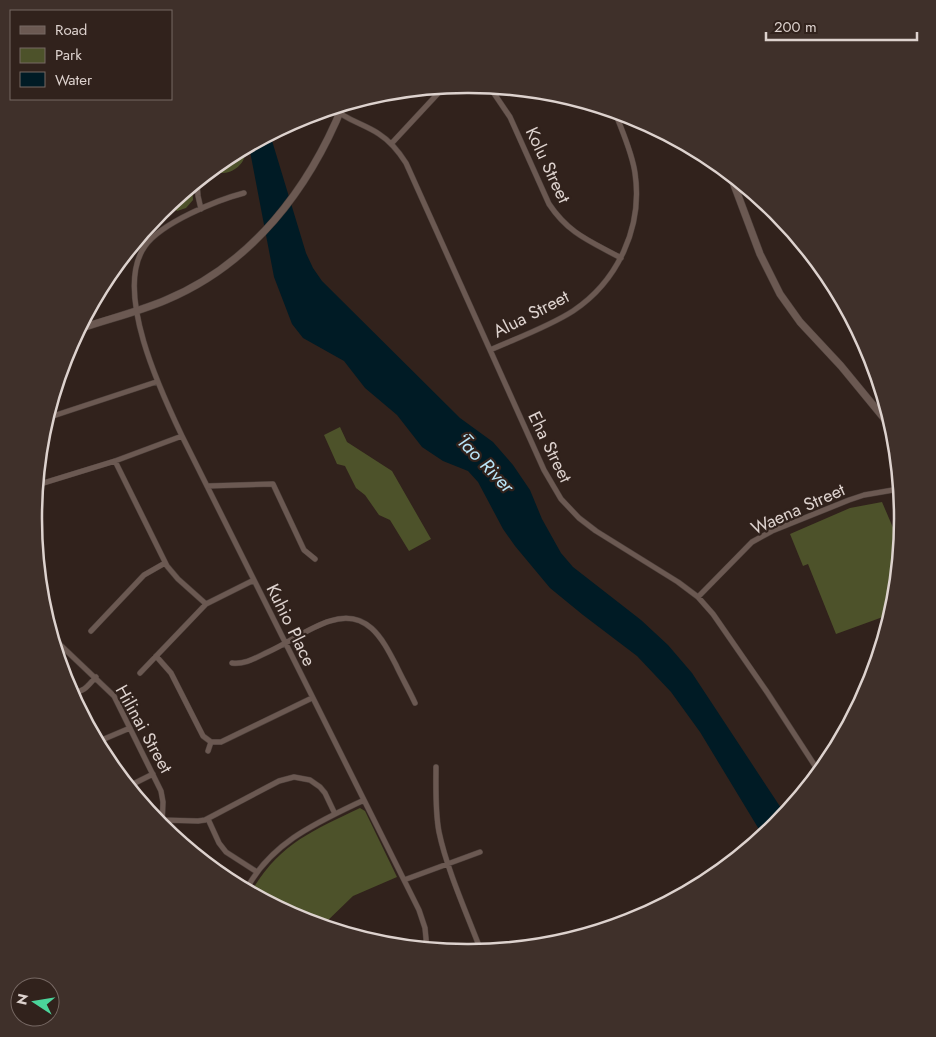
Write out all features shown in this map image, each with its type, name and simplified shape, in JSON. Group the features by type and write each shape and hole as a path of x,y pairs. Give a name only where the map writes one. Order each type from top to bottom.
{"street":[{"path":"391,144 437,94"},
{"name":"Kolu Street","path":"494,94 510,118 549,204 558,217 581,237 621,258"},
{"path":"88,326 167,300 212,276 232,262 282,212 295,195 313,167 339,114"},
{"name":"Eha Street","path":"339,114 379,134 402,156 411,172 544,470 568,507 596,531 678,582 698,597 713,614 815,766"},
{"name":"Alua Street","path":"490,350 573,311 602,285 621,258 634,223 637,190 632,160 618,121"},
{"path":"735,188 760,254 780,294 800,322 880,414"},
{"path":"198,190 201,209"},
{"name":"Kuhio Place","path":"244,193 225,198 159,231 141,251 136,264 134,278 137,310 142,334 156,382 404,880 422,918 427,942"},
{"path":"55,415 156,382"},
{"path":"44,483 115,461 182,436"},
{"path":"115,461 164,563 178,579 206,604"},
{"path":"207,486 273,484 304,550 315,559"},
{"name":"Waena Street","path":"698,597 744,550 760,538 849,500 864,495 893,490"},
{"path":"91,631 144,575 164,563"},
{"path":"140,672 206,604 254,580"},
{"path":"232,662 244,663 332,620 348,619 363,622 376,631 382,639 415,703"},
{"name":"Hilinai Street","path":"62,646 114,696 162,796 162,814"},
{"path":"156,656 171,672 203,736 211,742 221,742 312,698"},
{"path":"79,691 84,690 96,677"},
{"path":"105,739 130,728"},
{"path":"208,750 211,742"},
{"path":"436,767 437,822 448,863 478,944"},
{"path":"134,783 153,774"},
{"path":"171,823 198,822 208,819 279,781 294,777 306,779 320,787 335,814"},
{"path":"250,884 266,860 290,838 364,800"},
{"path":"208,819 223,849 258,872"},
{"path":"404,880 480,852"}],"green space":[{"path":"244,157 240,165 235,169 220,173"},
{"path":"193,194 193,200 186,208 176,210"},
{"path":"340,427 347,442 392,471 431,539 409,551 390,520 379,515 365,495 356,488 345,466 337,464 324,435"},
{"path":"882,502 894,529 890,574 882,617 836,634 808,564 803,566 790,534 850,508"},
{"path":"360,808 365,811 397,877 353,896 328,920 305,912 255,887 273,862 285,850 327,824"}],"water":[{"name":"ʻĪao River","path":"272,141 306,253 322,281 460,418 493,442 513,465 530,490 542,519 561,553 573,567 641,620 668,645 692,673 780,807 759,829 700,732 671,692 637,656 550,588 503,529 478,482 468,471 443,461 422,447 397,415 365,388 344,361 303,338 292,324 274,277 250,153"}]}
